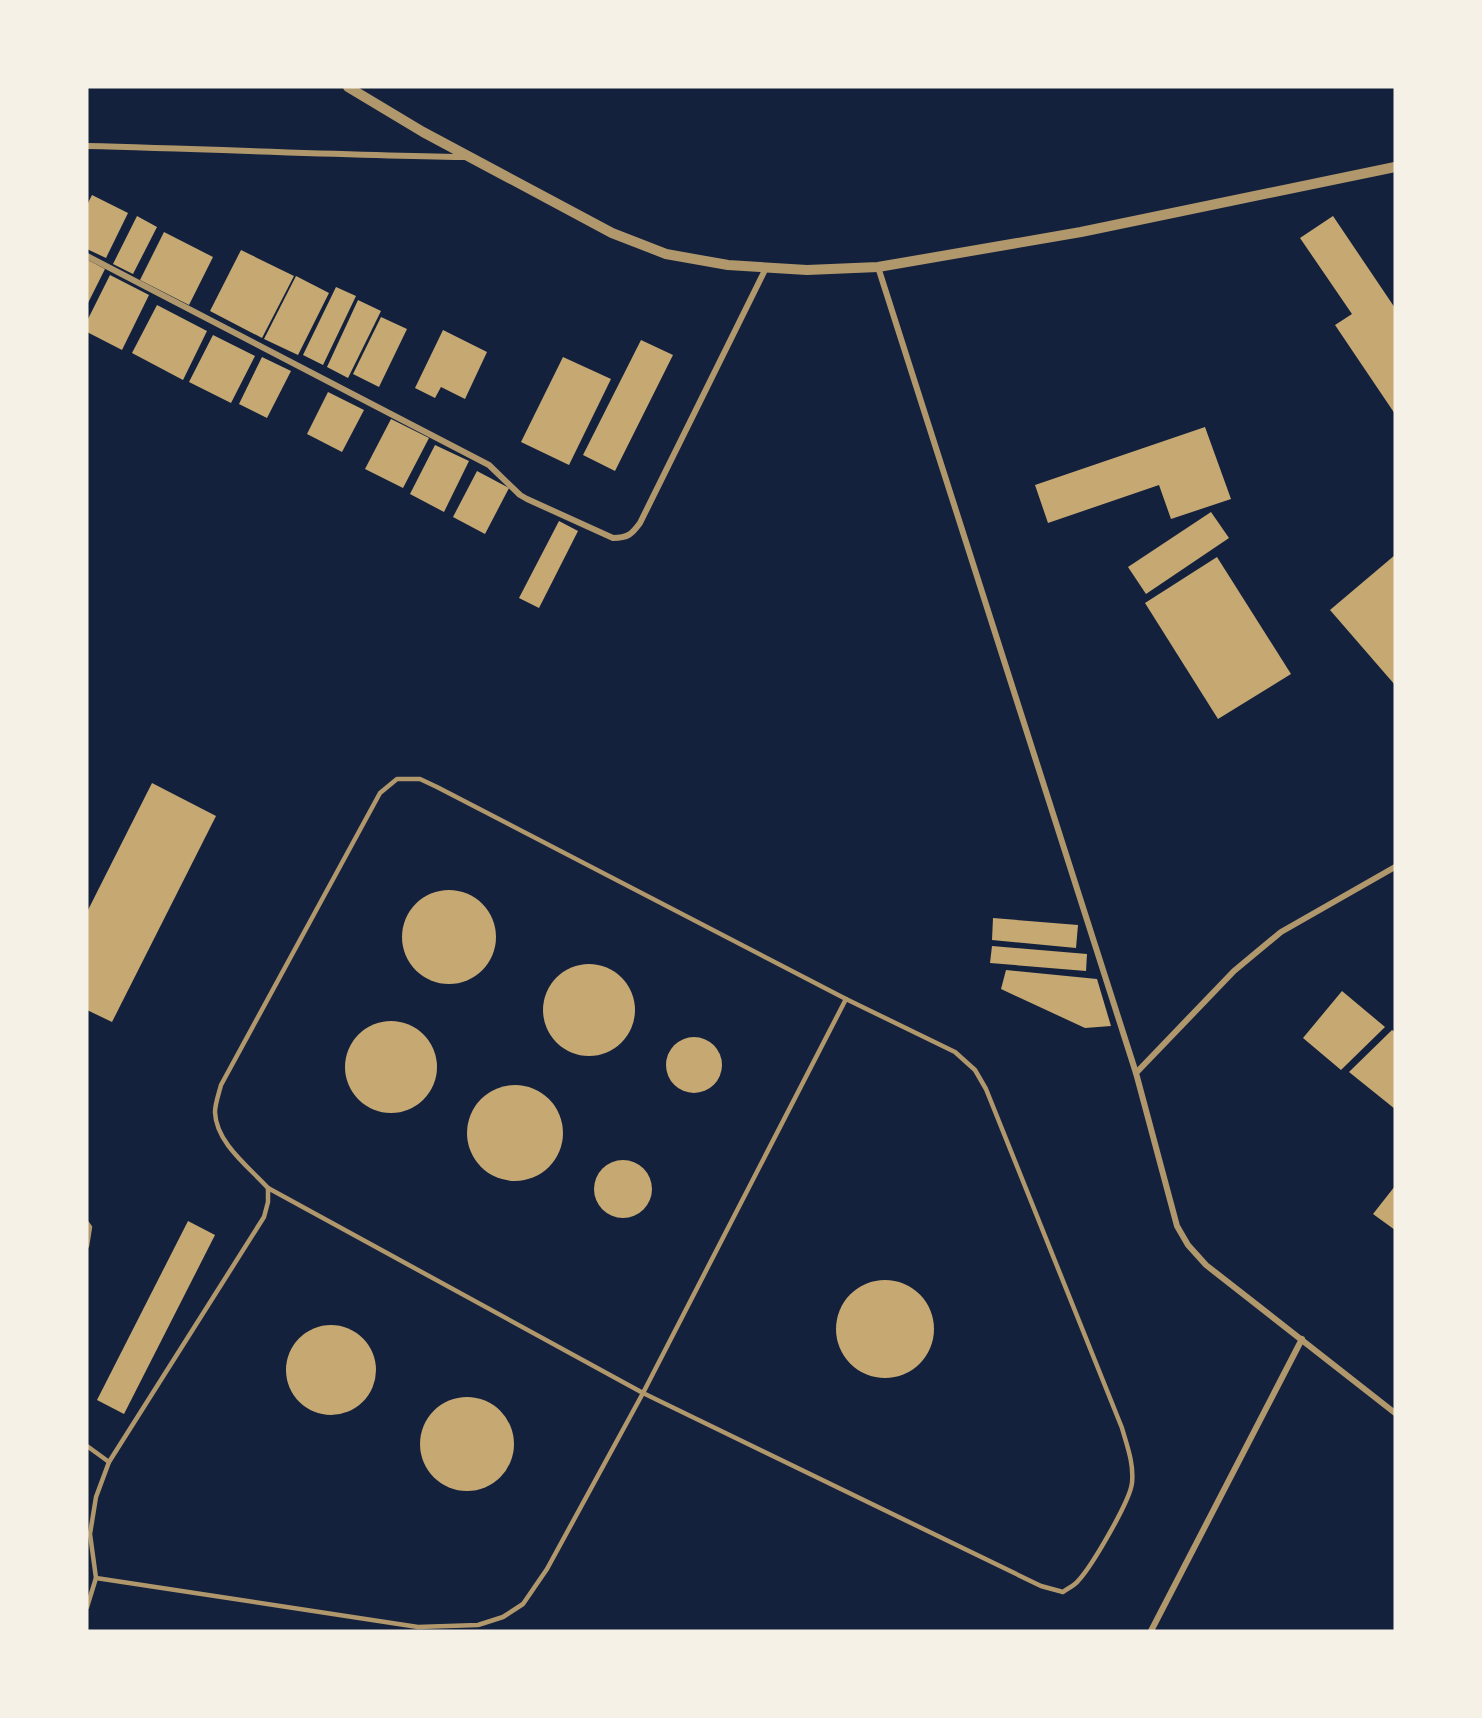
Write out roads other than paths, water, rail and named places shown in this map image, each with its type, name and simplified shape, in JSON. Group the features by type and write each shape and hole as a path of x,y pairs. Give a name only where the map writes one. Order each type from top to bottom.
{"street":[{"path":"348,87 423,132 612,233 666,255 728,265 766,268 807,270 878,267 1081,232 1395,167"},
{"path":"87,146 470,157"},
{"path":"87,256 489,465 527,499 613,538 626,538 632,534 640,522 766,268"},
{"path":"878,267 1136,1073 1177,1226 1188,1245 1206,1265 1395,1413"},
{"path":"1136,1073 1234,970 1281,932 1395,867"},
{"path":"1151,1631 1302,1339"}],"lane":[{"path":"398,779 420,779 846,999 955,1052 975,1070 986,1089 1122,1428 1132,1462 1132,1485 1124,1505 1086,1572 1076,1584 1063,1592 1041,1586 643,1393 268,1188 231,1149 219,1130 215,1112 221,1085 380,793 398,779"},
{"path":"96,1578 418,1627 478,1625 504,1617 523,1604 547,1569 643,1393 846,999"},
{"path":"87,1607 96,1578 90,1534 96,1497 109,1462 264,1217 268,1202 268,1188"},
{"path":"87,1223 90,1227 87,1246"},
{"path":"87,1446 109,1462"}]}
